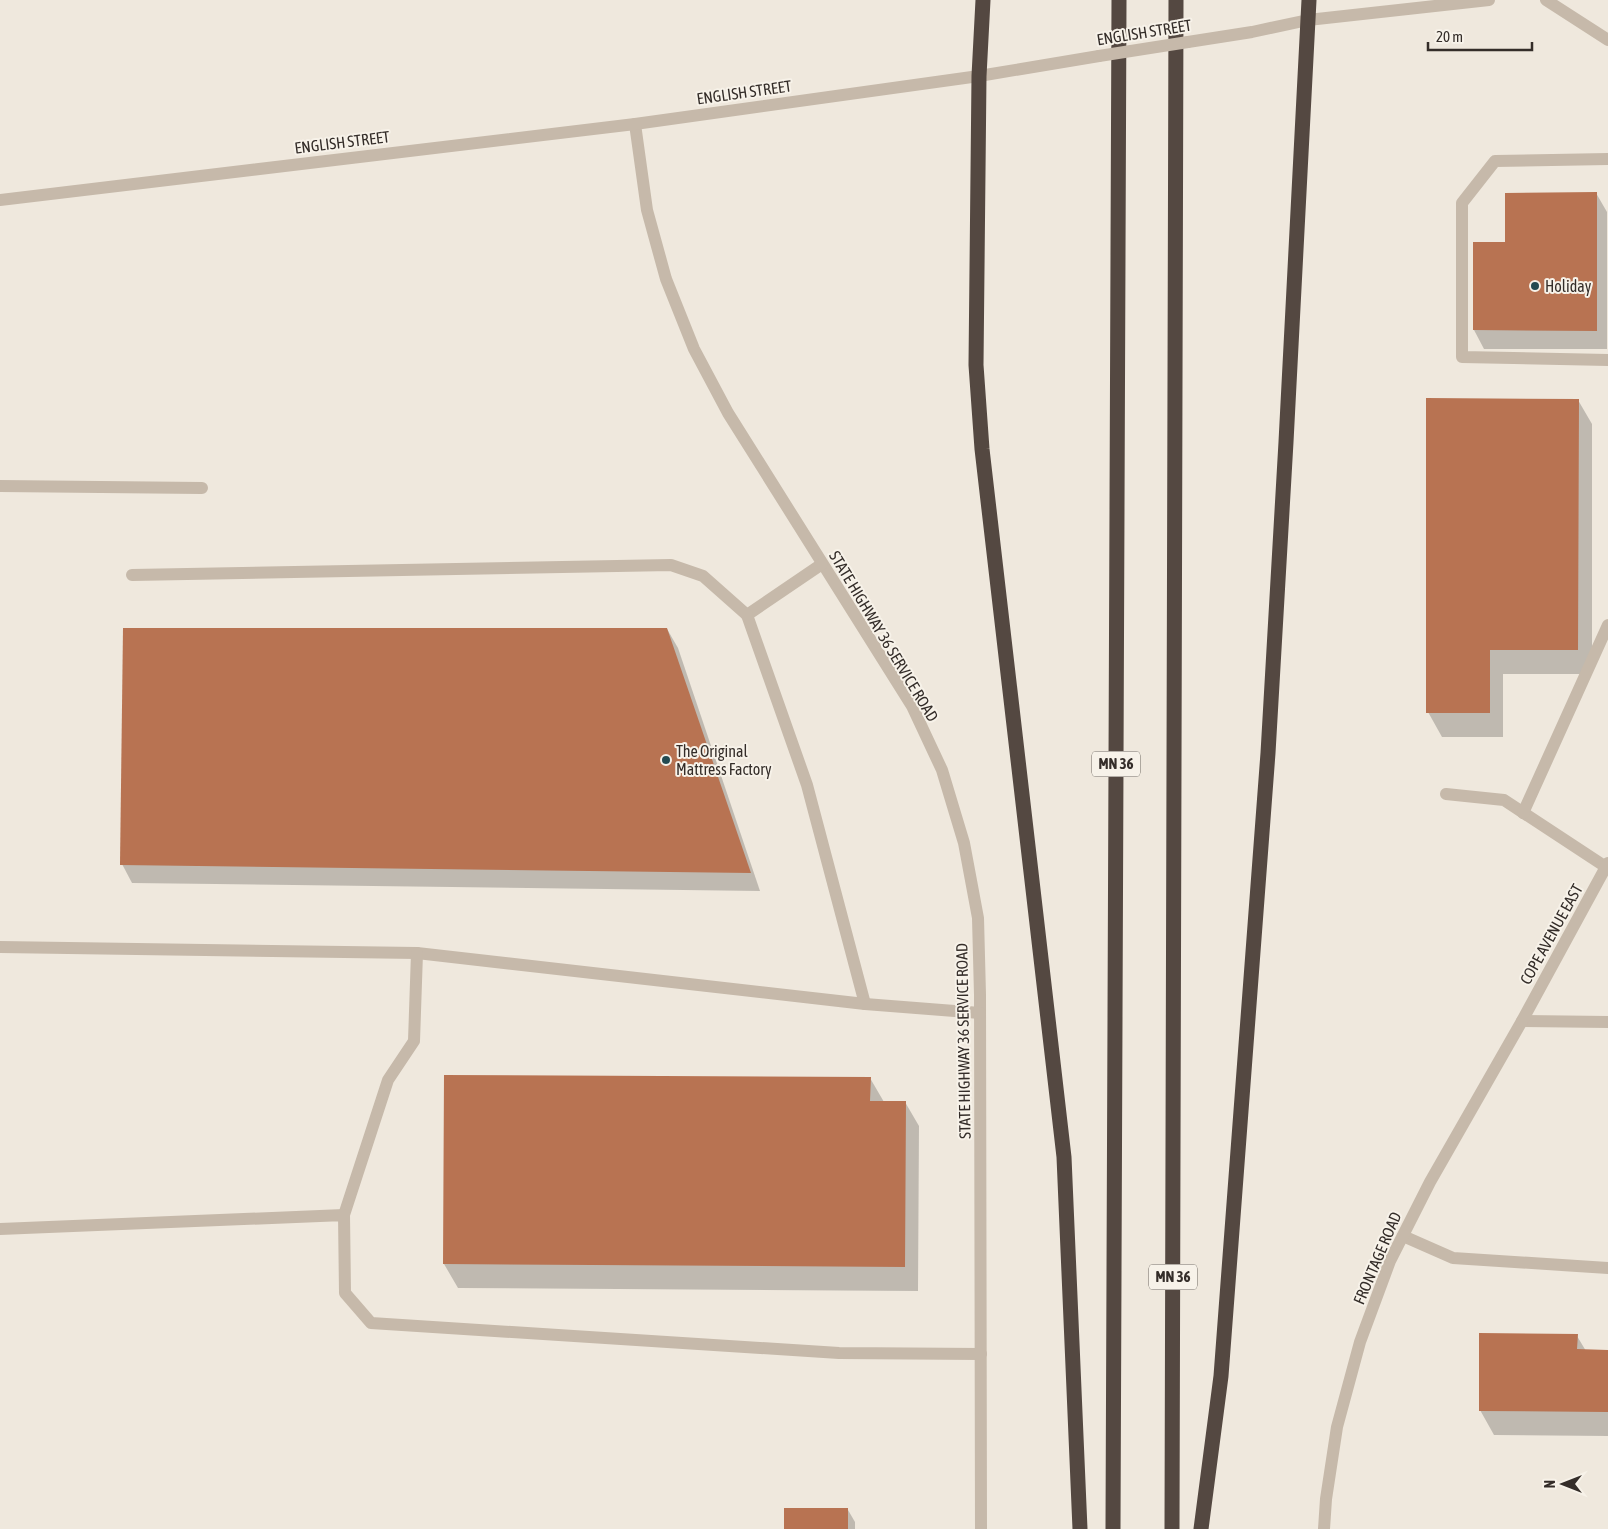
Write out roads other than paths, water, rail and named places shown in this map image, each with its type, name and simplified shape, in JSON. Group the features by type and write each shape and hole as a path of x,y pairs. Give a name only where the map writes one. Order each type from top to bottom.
{"highway":[{"path":"983,0 979,76 976,365 982,449 1064,1157 1080,1529"},
{"name":"MN 36","path":"1113,1529 1119,0"},
{"name":"MN 36","path":"1172,1529 1176,0"},
{"path":"1201,1529 1221,1376 1267,763 1309,0"}],"street":[{"name":"ENGLISH STREET","path":"0,200 635,124 979,76 1043,64 1252,32 1308,20 1489,0"},
{"path":"1546,0 1608,40"},
{"name":"STATE HIGHWAY 36 SERVICE ROAD","path":"635,124 647,210 666,279 694,349 728,412 912,706 942,770 964,843 978,918 980,1013 981,1529"},
{"path":"1608,158 1495,161 1462,203 1462,357 1608,360"},
{"path":"0,486 202,488"},
{"path":"747,615 822,564"},
{"path":"132,575 671,565 703,576 747,615 807,785 865,1004"},
{"path":"1523,812 1608,625"},
{"path":"1446,794 1504,800 1607,865"},
{"name":"COPE AVENUE EAST","path":"1522,1021 1607,865"},
{"path":"0,947 417,953 865,1004 980,1013"},
{"path":"417,953 414,1042 388,1080 344,1215 345,1293 371,1323 839,1353 981,1354"},
{"path":"1522,1021 1608,1022"},
{"name":"FRONTAGE ROAD","path":"1324,1529 1326,1499 1337,1427 1360,1342 1390,1260 1430,1182 1522,1021"},
{"path":"0,1229 344,1215"},
{"path":"1403,1236 1454,1258 1608,1268"}],"place":[{"name":"Holiday","path":"1535,286"},
{"name":"The Original Mattress Factory","path":"666,760"}]}
